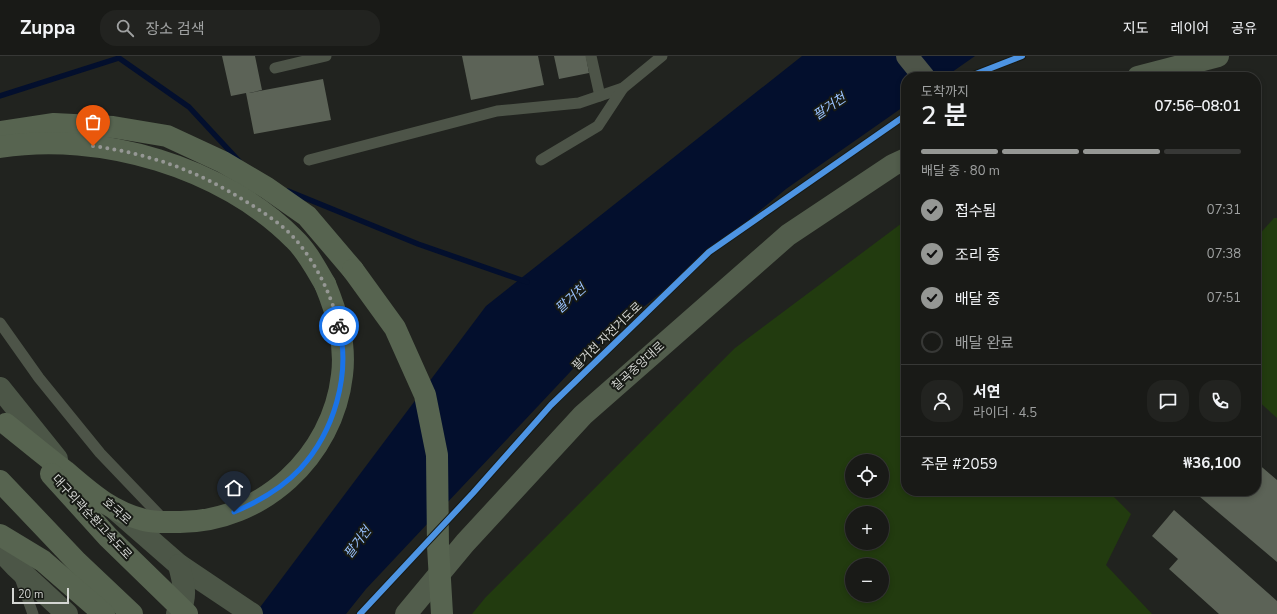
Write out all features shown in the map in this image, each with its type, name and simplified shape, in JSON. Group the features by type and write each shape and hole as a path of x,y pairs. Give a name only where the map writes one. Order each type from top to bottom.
{"highway":[{"path":"0,132 54,124 113,127 167,136 223,162 267,188 306,216 353,270 395,328 425,395 437,455 438,546 442,614"},
{"path":"0,147 19,144 59,143 127,151 161,160 194,173 226,189 265,213 295,240 325,284 335,309 343,355 342,374 333,414 326,431 300,469 280,487 246,507 224,516 210,519 167,522 133,517 106,504 3,421"},
{"name":"대구외곽순환고속도로","path":"3,421 108,537 187,614"},
{"path":"0,481 77,562 132,614"},
{"path":"0,535 43,561 104,614"}],"main road":[{"path":"1157,72 1218,56"},
{"name":"칠곡중앙대로","path":"406,614 465,543 583,415 788,235 893,165 901,161"},
{"name":"호국로","path":"0,388 56,458 179,565 252,614"},
{"path":"0,550 16,567 68,614"},
{"path":"177,614 181,609 185,591 179,565"}],"street":[{"path":"907,56 920,72"}],"lane":[{"path":"275,68 326,56"},
{"path":"591,56 600,96"},
{"path":"541,160 598,126 624,88 662,56"},
{"path":"309,160 497,111 579,103 624,88"},
{"path":"0,323 39,378 100,453 167,522"},
{"path":"16,567 33,614"}],"green space":[{"path":"1274,218 1277,218 1277,418 1261,404 1261,232"},
{"path":"901,224 901,496 1113,496 1131,514 1106,565 1152,614 472,614 485,598 735,348"}],"water":[{"name":"팔거천","path":"802,56 975,56 952,72 901,72 901,108 786,189 587,354 366,589 346,614 255,614 486,306"}],"building":[{"path":"222,56 255,56 262,90 249,93 323,79 331,120 254,134 246,93 231,96"},
{"path":"462,56 538,56 544,85 471,100"},
{"path":"554,56 586,56 589,73 559,79"},
{"path":"1261,466 1277,480 1277,562 1199,496 1261,496"},
{"path":"1174,510 1277,601 1277,614 1219,614 1169,569 1178,559 1152,536"}],"waterway":[{"path":"0,96 119,58 189,107 239,161"},
{"path":"288,191 418,244 527,282"}],"cycle path":[{"path":"981,72 1022,56"},
{"name":"팔거천 자전거도로","path":"360,614 473,493 551,405 709,252 901,118"}],"way so far":[{"path":"93,146 127,151 161,160 194,173 226,189 265,213 295,240 314,266 325,284 335,309 339,326"}],"route":[{"path":"234,512 258,501 280,487 300,469 326,431 339,393 342,374 343,355 339,326"}]}
